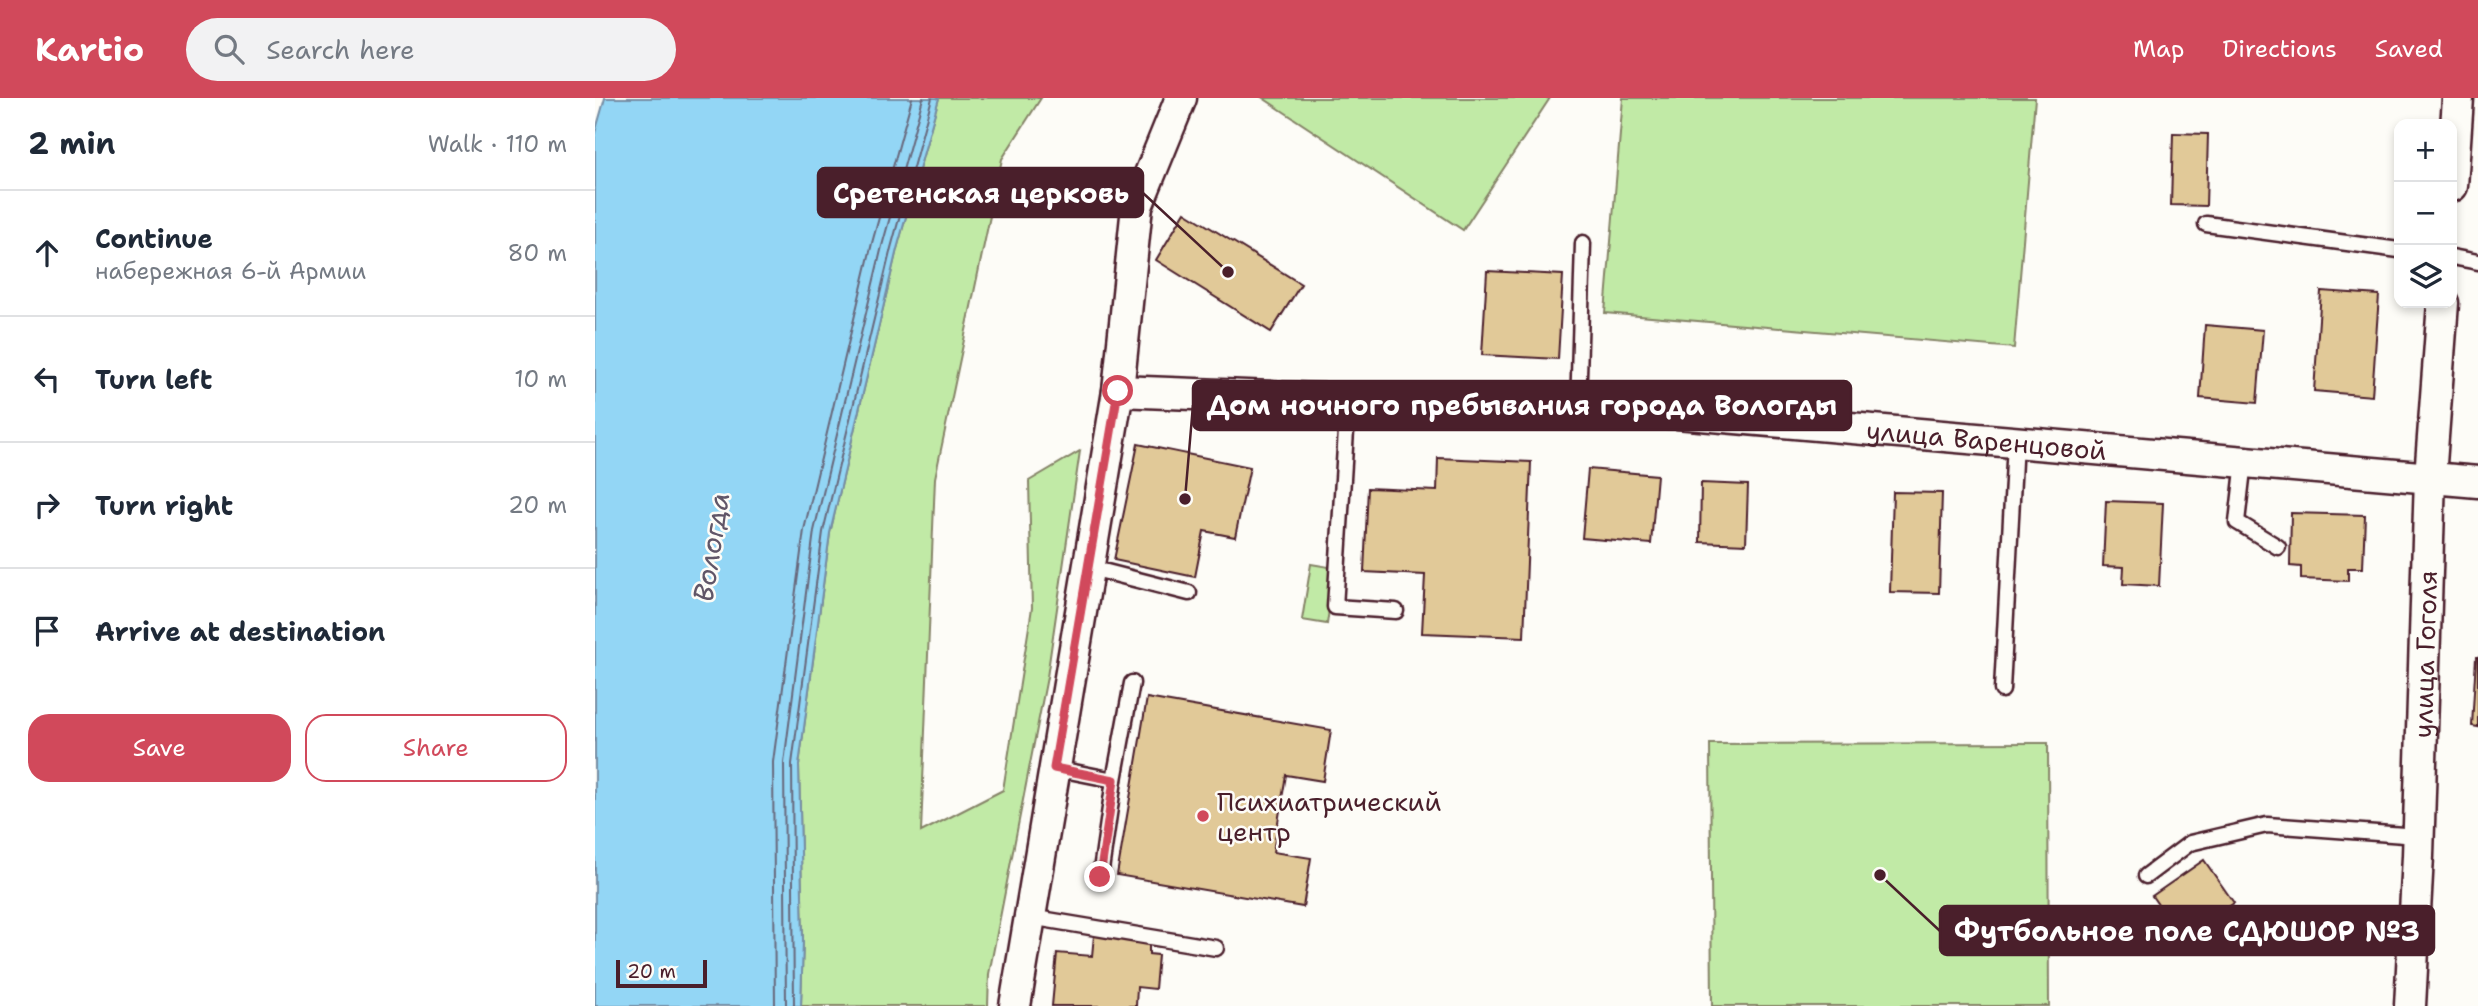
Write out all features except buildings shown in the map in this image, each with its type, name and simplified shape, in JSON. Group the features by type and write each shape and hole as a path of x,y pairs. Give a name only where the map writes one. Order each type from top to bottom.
{"street":[{"path":"1015,1006 1118,391 1137,206 1181,98"},
{"path":"2452,182 2458,98"},
{"name":"улица Гоголя","path":"2410,1006 2430,477 2443,308"},
{"name":"улица Варенцовой","path":"1118,391 1677,413 2478,482"}],"lane":[{"path":"2206,224 2394,249"},
{"path":"1579,409 1583,243"},
{"path":"2457,258 2478,262"},
{"path":"1347,399 1335,607 1396,611"},
{"path":"2002,690 2015,442"},
{"path":"2244,461 2237,522 2278,547"},
{"path":"1087,567 1189,593"},
{"path":"1100,877 1132,682"},
{"path":"1054,768 1114,780"},
{"path":"2146,876 2190,843 2267,825 2418,836"},
{"path":"1030,917 1216,948"}],"green space":[{"path":"939,98 1041,98 1002,159 935,478 921,832 1003,790 1032,608 1029,481 1080,451 1047,677 989,974 988,1006 801,1006 803,940 799,765 830,533 897,249"},
{"path":"1263,98 1550,98 1463,230"},
{"path":"1623,98 2035,98 2014,348 1605,313"},
{"path":"1311,564 1335,568 1327,624 1302,620"},
{"path":"2048,743 2049,1006 1712,1006 1710,744"}],"water":[{"name":"Вологда","path":"605,98 939,98 897,249 830,533 799,765 803,940 801,1006 595,1006 595,133"}],"place":[{"name":"Сретенская церковь","path":"1228,272"},
{"name":"Дом ночного пребывания города Вологды","path":"1185,499"},
{"name":"Психиатрический центр","path":"1203,816"},
{"name":"Футбольное поле СДЮШОР №3","path":"1880,875"}],"route":[{"path":"1100,877 1114,780 1054,768 1118,391"}]}
